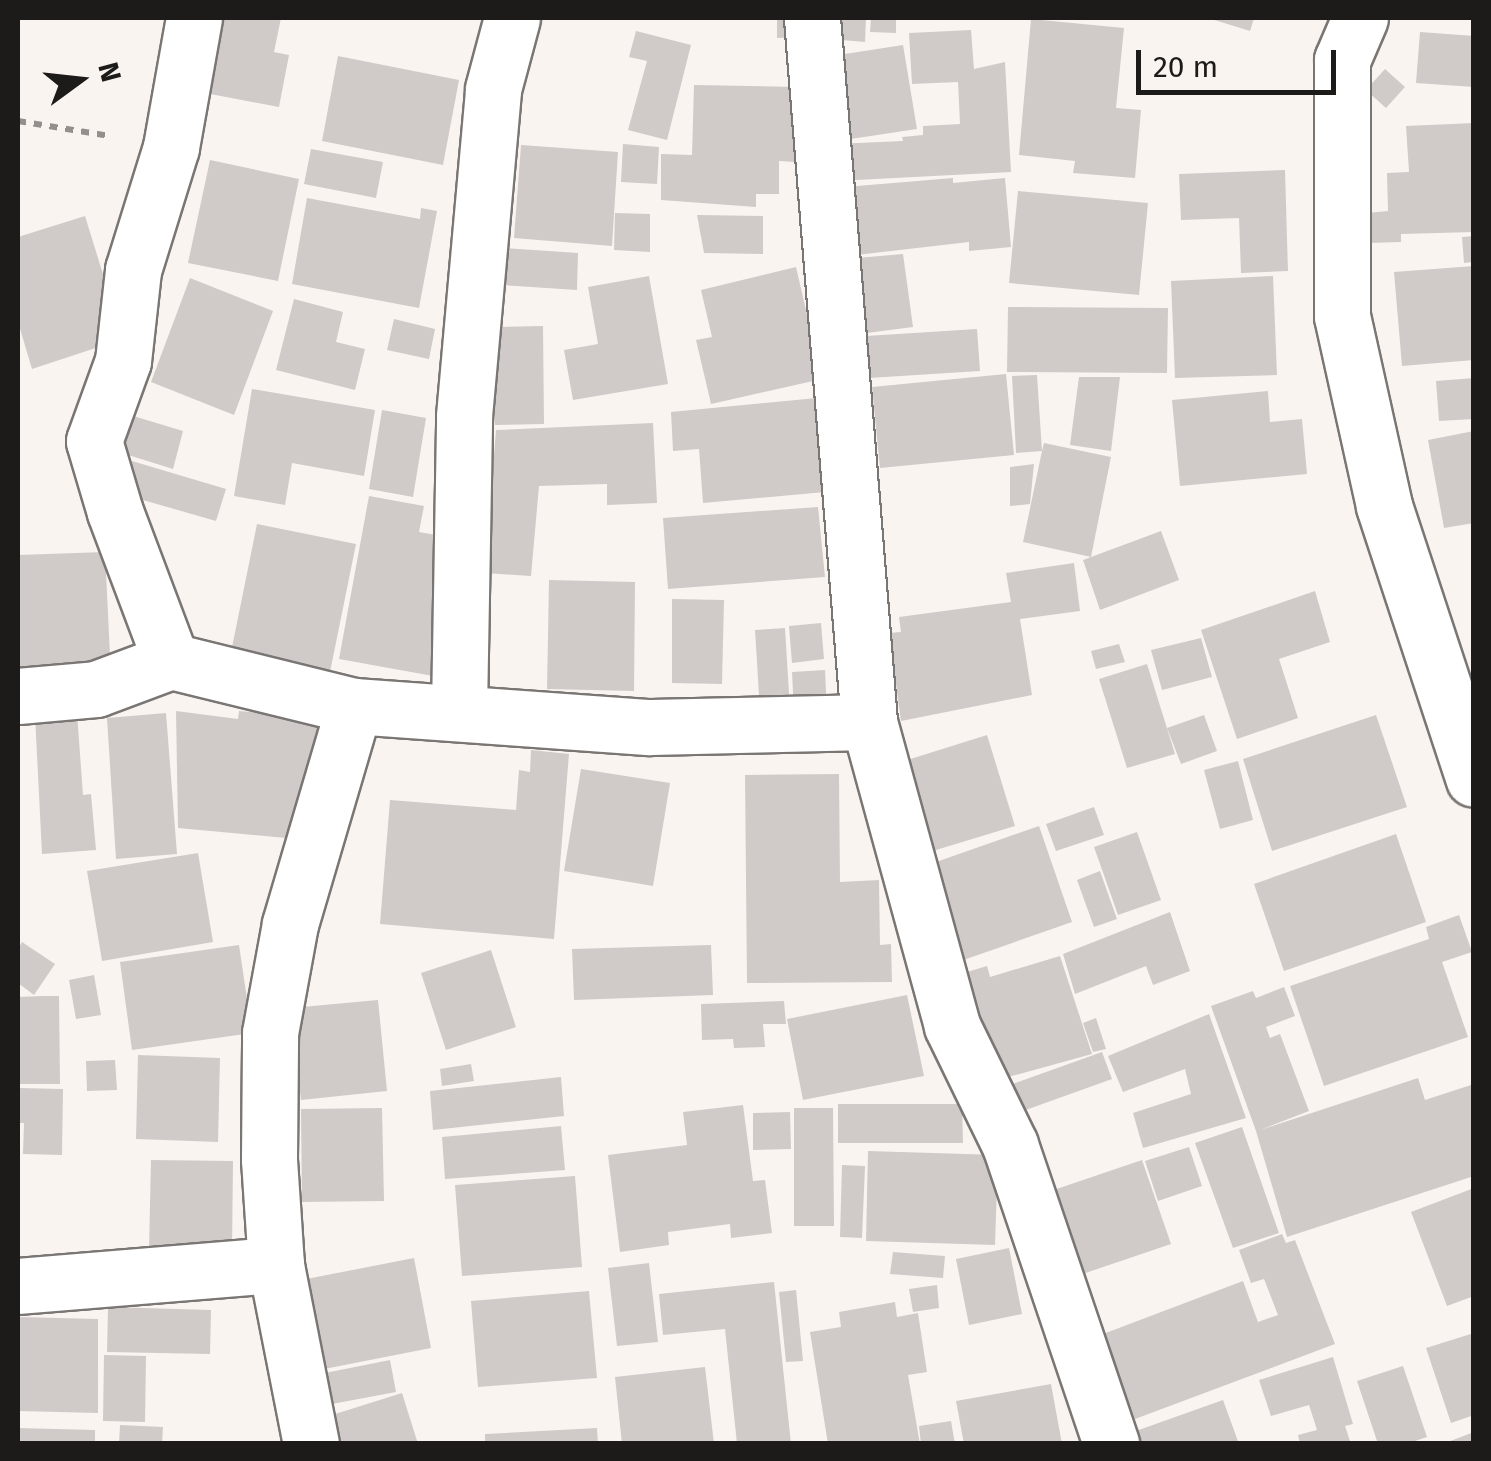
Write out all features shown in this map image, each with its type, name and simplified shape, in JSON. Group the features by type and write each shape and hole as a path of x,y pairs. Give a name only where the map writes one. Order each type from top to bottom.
{"street":[{"path":"170,661 115,512 94,441 123,361 133,270 171,146 194,18"},
{"path":"459,711 464,416 493,89 512,18"},
{"path":"812,18 869,722 952,1026 1010,1145 1110,1444"},
{"path":"1360,18 1342,60 1342,316 1384,506 1474,779"},
{"path":"18,696 96,689 170,661 354,706 650,727 869,722"},
{"path":"311,1444 276,1266 269,1159 270,1033 290,924 354,706"},
{"path":"18,1286 276,1266"}],"path":[{"path":"18,122 171,146"}],"building":[{"path":"214,18 281,18 274,52 289,55 279,107 200,92"},
{"path":"777,18 810,18 811,37 777,38"},
{"path":"820,18 866,18 865,42 818,38"},
{"path":"871,18 896,18 896,33 870,32"},
{"path":"1208,18 1254,18 1250,31"},
{"path":"1031,19 1124,28 1116,108 1141,110 1135,178 1073,173 1075,161 1019,155"},
{"path":"971,30 974,69 1005,62 1011,172 837,181 835,144 903,141 902,137 923,135 923,126 960,124 958,82 912,84 909,33"},
{"path":"636,31 691,45 667,140 628,130 647,61 629,57"},
{"path":"1420,32 1474,36 1474,87 1416,83"},
{"path":"903,45 917,129 831,142 819,58"},
{"path":"338,56 459,80 443,165 322,141"},
{"path":"1385,69 1405,87 1386,108 1366,90"},
{"path":"694,85 797,87 795,162 779,161 779,194 756,194 756,207 661,200 661,154 692,155"},
{"path":"1474,123 1474,232 1401,234 1401,242 1368,243 1367,213 1388,211 1387,173 1409,172 1406,126"},
{"path":"623,144 659,147 657,184 621,182"},
{"path":"521,145 618,152 612,246 514,238"},
{"path":"311,149 383,162 376,198 304,184"},
{"path":"210,160 299,179 278,281 188,263"},
{"path":"1285,170 1288,271 1241,273 1239,218 1181,220 1179,174"},
{"path":"953,178 953,183 1005,178 1011,247 969,251 969,242 839,257 833,188"},
{"path":"1018,191 1148,203 1139,295 1009,283"},
{"path":"307,198 420,219 421,208 437,211 419,308 292,284"},
{"path":"615,213 650,214 650,252 614,250"},
{"path":"697,215 763,216 763,254 704,253"},
{"path":"85,216 123,339 32,369 18,322 18,237"},
{"path":"1474,236 1474,262 1464,263 1462,237"},
{"path":"504,248 578,253 577,290 502,285"},
{"path":"903,254 913,327 867,333 857,258"},
{"path":"1474,266 1474,360 1402,366 1394,272"},
{"path":"796,267 822,379 711,404 696,340 712,337 701,290"},
{"path":"649,276 668,384 573,400 564,350 598,344 588,287"},
{"path":"1273,276 1277,375 1175,378 1171,281"},
{"path":"190,278 273,311 234,415 151,382"},
{"path":"294,299 343,312 336,342 365,349 355,390 276,370"},
{"path":"1008,307 1168,308 1167,373 1007,372"},
{"path":"394,319 435,329 429,359 387,350"},
{"path":"543,326 544,424 495,425 494,327"},
{"path":"977,329 980,371 869,378 866,336"},
{"path":"1006,374 1014,455 880,468 872,387"},
{"path":"1037,375 1042,451 1016,453 1012,376"},
{"path":"1079,377 1120,377 1111,451 1070,445"},
{"path":"1474,378 1474,419 1439,421 1436,381"},
{"path":"252,389 375,410 364,476 292,463 285,505 234,496"},
{"path":"1268,391 1270,422 1302,419 1307,474 1180,486 1172,400"},
{"path":"827,397 836,491 703,503 699,449 673,451 671,412"},
{"path":"382,410 426,418 413,497 369,489"},
{"path":"120,412 183,431 173,469 109,449"},
{"path":"653,423 657,503 607,505 607,484 539,486 531,576 485,573 496,430"},
{"path":"1474,431 1474,523 1444,528 1428,440"},
{"path":"1044,443 1111,457 1091,557 1023,542"},
{"path":"132,461 226,489 216,521 122,494"},
{"path":"1034,464 1030,504 1010,506 1010,467"},
{"path":"369,496 424,506 419,532 459,539 433,676 339,659"},
{"path":"818,507 825,577 668,589 663,518"},
{"path":"257,524 356,544 328,682 228,667"},
{"path":"1161,531 1179,580 1100,610 1083,560"},
{"path":"105,552 111,676 18,680 18,555"},
{"path":"1074,563 1080,611 1020,619 1032,695 901,721 889,633 901,632 899,617 1011,602 1006,573"},
{"path":"549,580 635,582 634,691 547,689"},
{"path":"1315,591 1330,642 1279,659 1298,718 1237,739 1201,630"},
{"path":"672,599 724,600 722,684 672,683"},
{"path":"821,623 824,659 792,663 789,626"},
{"path":"785,628 790,710 760,711 755,630"},
{"path":"1201,638 1212,677 1162,690 1151,650"},
{"path":"1119,644 1125,662 1096,669 1091,651"},
{"path":"1147,664 1175,754 1127,768 1099,679"},
{"path":"825,670 827,712 794,714 792,672"},
{"path":"176,711 238,719 239,711 329,719 307,840 178,828"},
{"path":"77,713 83,795 91,794 96,850 42,854 35,715"},
{"path":"166,713 177,854 116,859 107,718"},
{"path":"1204,715 1217,751 1181,764 1167,728"},
{"path":"1376,715 1407,807 1272,851 1243,759"},
{"path":"987,735 1015,826 913,857 885,767"},
{"path":"531,750 569,754 554,939 380,924 390,800 516,810 519,770 530,772"},
{"path":"1238,761 1253,820 1220,829 1204,770"},
{"path":"581,769 670,783 653,886 564,871"},
{"path":"839,774 840,882 879,880 880,945 891,944 892,982 747,983 745,775"},
{"path":"1094,807 1104,835 1056,851 1046,824"},
{"path":"1039,826 1072,922 952,964 919,868"},
{"path":"1137,832 1161,900 1118,915 1094,847"},
{"path":"1396,834 1426,922 1284,971 1254,884"},
{"path":"198,853 213,942 102,961 87,871"},
{"path":"1100,871 1117,919 1094,927 1077,880"},
{"path":"1170,912 1190,971 1153,985 1146,966 1075,994 1063,954"},
{"path":"1459,915 1472,952 1442,962 1468,1037 1324,1086 1290,986 1429,939 1426,927"},
{"path":"22,942 55,964 34,995 18,983 18,949"},
{"path":"239,945 252,1033 132,1050 120,962"},
{"path":"711,945 713,995 574,1000 572,949"},
{"path":"491,950 516,1027 446,1050 421,973"},
{"path":"1060,956 1092,1054 983,1084 947,978 987,966 990,977"},
{"path":"94,975 101,1015 76,1019 69,980"},
{"path":"1284,987 1295,1016 1266,1027 1270,1038 1280,1034 1309,1111 1260,1130 1418,1078 1425,1100 1474,1084 1474,1176 1287,1237 1256,1131 1211,1006 1253,991 1256,998"},
{"path":"907,995 924,1076 803,1100 787,1019"},
{"path":"59,996 60,1084 18,1084 18,997"},
{"path":"378,1000 387,1091 301,1100 291,1008"},
{"path":"784,1001 786,1024 763,1024 765,1047 734,1048 733,1039 702,1040 701,1004"},
{"path":"1209,1014 1246,1118 1143,1148 1133,1113 1191,1094 1185,1069 1123,1092 1108,1056"},
{"path":"1096,1018 1106,1049 1093,1052 1083,1023"},
{"path":"1102,1052 1112,1079 1006,1117 996,1090"},
{"path":"138,1055 220,1058 218,1142 136,1139"},
{"path":"115,1060 117,1090 87,1091 86,1061"},
{"path":"471,1064 474,1081 442,1086 440,1069"},
{"path":"561,1077 564,1116 433,1130 430,1091"},
{"path":"18,1088 63,1089 62,1155 23,1154 24,1123 18,1123"},
{"path":"838,1104 962,1104 963,1143 838,1143"},
{"path":"743,1105 753,1181 765,1180 772,1233 731,1238 730,1224 668,1232 669,1245 620,1252 608,1155 687,1145 683,1112"},
{"path":"382,1108 384,1201 302,1202 301,1109"},
{"path":"794,1108 833,1108 834,1226 794,1226"},
{"path":"790,1112 791,1149 753,1150 753,1113"},
{"path":"561,1126 565,1170 445,1179 442,1137"},
{"path":"1242,1127 1279,1233 1233,1248 1195,1143"},
{"path":"1189,1147 1202,1186 1158,1201 1145,1161"},
{"path":"868,1151 998,1155 995,1245 866,1241"},
{"path":"151,1160 233,1161 232,1251 149,1250"},
{"path":"1142,1160 1171,1244 1062,1281 1033,1197"},
{"path":"842,1165 865,1166 862,1238 840,1237"},
{"path":"575,1176 582,1267 462,1276 455,1185"},
{"path":"1474,1188 1474,1296 1447,1306 1411,1212"},
{"path":"1282,1234 1286,1243 1295,1240 1335,1344 1135,1419 1103,1334 1243,1281 1258,1322 1278,1315 1264,1279 1251,1283 1239,1250"},
{"path":"1009,1248 1022,1314 969,1325 956,1259"},
{"path":"893,1252 945,1256 943,1278 890,1274"},
{"path":"414,1258 431,1348 309,1372 291,1282"},
{"path":"649,1263 658,1342 617,1346 608,1268"},
{"path":"774,1282 791,1444 737,1444 725,1329 663,1335 659,1294"},
{"path":"937,1285 939,1308 913,1312 909,1289"},
{"path":"796,1290 803,1361 786,1362 779,1292"},
{"path":"589,1291 597,1378 478,1387 471,1301"},
{"path":"895,1302 897,1317 918,1313 927,1372 908,1375 920,1444 828,1444 810,1332 841,1327 839,1312"},
{"path":"108,1307 211,1310 210,1354 107,1352"},
{"path":"18,1317 98,1319 98,1413 18,1411"},
{"path":"1474,1333 1474,1415 1451,1423 1426,1348"},
{"path":"104,1355 146,1356 145,1422 103,1421"},
{"path":"1333,1357 1353,1424 1345,1426 1351,1444 1300,1444 1298,1435 1317,1430 1309,1405 1271,1416 1259,1380"},
{"path":"390,1360 396,1392 316,1407 310,1376"},
{"path":"1403,1366 1427,1437 1406,1444 1378,1444 1357,1381"},
{"path":"705,1367 714,1444 622,1444 615,1377"},
{"path":"1051,1384 1062,1444 964,1444 956,1401"},
{"path":"402,1393 418,1444 323,1444 316,1420"},
{"path":"1223,1400 1239,1444 1121,1444 1119,1437"},
{"path":"951,1421 955,1444 921,1444 919,1426"},
{"path":"120,1425 163,1427 162,1444 119,1444"},
{"path":"18,1428 95,1430 95,1444 18,1444"},
{"path":"597,1428 598,1444 485,1444 485,1434"},
{"path":"1474,1432 1474,1444 1445,1444 1445,1443"}]}
